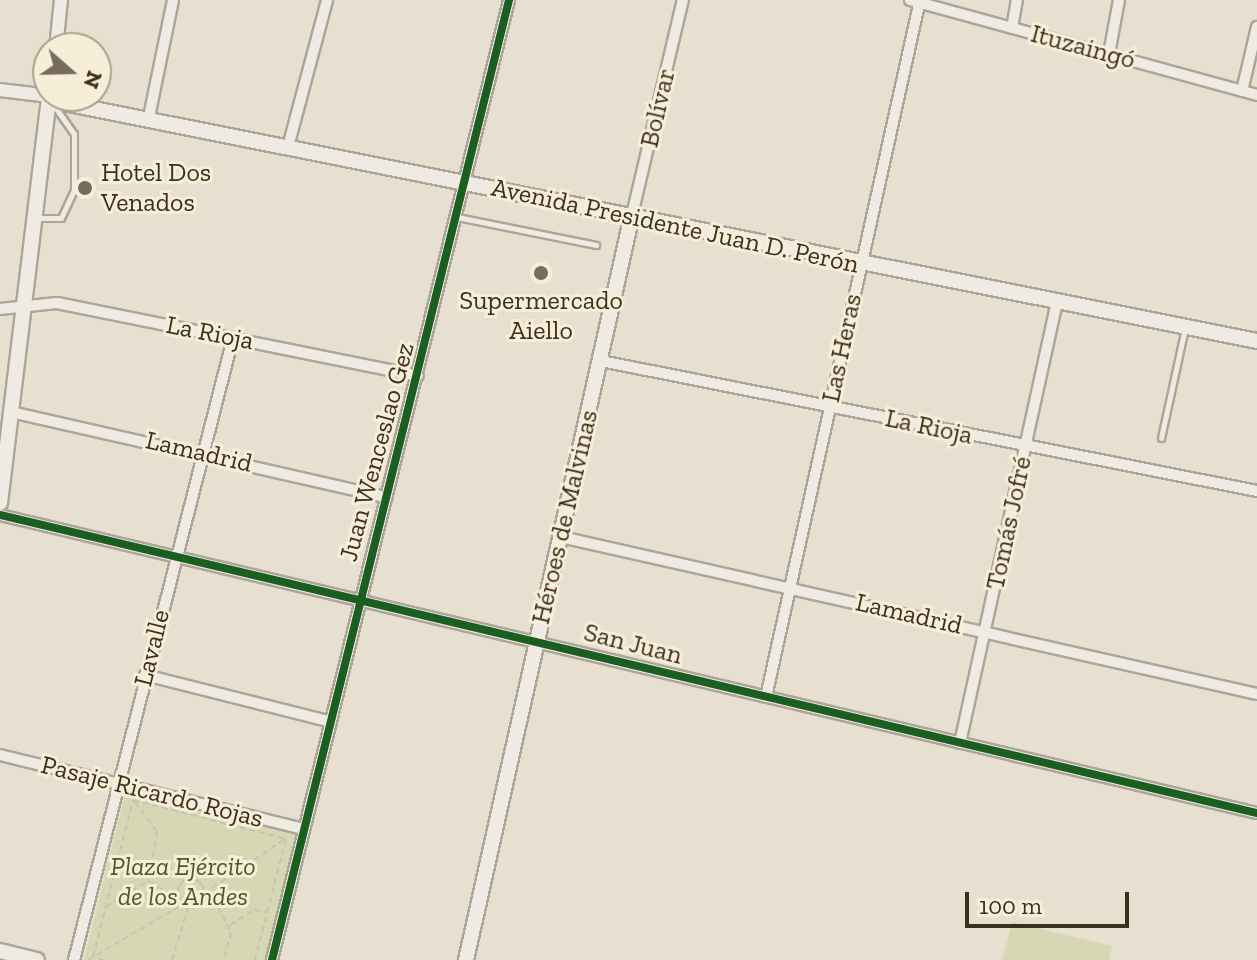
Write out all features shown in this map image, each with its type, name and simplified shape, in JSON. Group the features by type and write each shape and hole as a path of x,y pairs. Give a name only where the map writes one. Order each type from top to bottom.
{"main road":[{"name":"Avenida Presidente Juan D. Perón","path":"112,110 632,215 860,265 1257,341"},
{"path":"0,503 48,112"},
{"name":"Héroes de Malvinas","path":"466,960 632,215"},
{"path":"0,951 37,960"}],"street":[{"path":"58,32 61,0"},
{"path":"149,117 173,0"},
{"path":"288,147 327,0"},
{"name":"Juan Wenceslao Gez","path":"272,960 328,721 418,376 509,0"},
{"name":"Bolívar","path":"632,215 683,0"},
{"path":"1012,28 1017,0"},
{"path":"1109,54 1119,0"},
{"name":"Ituzaingó","path":"916,1 1257,95"},
{"name":"Las Heras","path":"766,697 916,1"},
{"path":"1242,91 1257,27"},
{"name":"Avenida Presidente Juan D. Perón","path":"0,90 32,95"},
{"name":"Tomás Jofré","path":"960,743 1057,302"},
{"name":"La Rioja","path":"0,309 57,303 418,376"},
{"name":"Lavalle","path":"74,960 233,338"},
{"name":"La Rioja","path":"601,361 1257,491"},
{"name":"Lamadrid","path":"11,412 202,452 386,497"},
{"name":"San Juan","path":"0,515 1257,813"},
{"name":"Lamadrid","path":"561,537 1257,694"},
{"path":"145,675 328,721"},
{"name":"Pasaje Ricardo Rojas","path":"0,755 304,829"}],"lane":[{"path":"34,217 61,218 74,190 74,134 59,112"},
{"path":"457,217 596,245"},
{"path":"1161,438 1185,327"}],"path":[{"path":"106,907 149,881 157,831 118,783"},
{"path":"133,800 286,839"},
{"path":"93,957 133,800"},
{"path":"88,960 204,893 304,829"},
{"path":"255,960 286,839"},
{"path":"172,960 185,903 185,880 197,881 204,893"},
{"path":"149,881 185,903"},
{"path":"209,889 229,926 224,960"},
{"path":"229,926 254,910 267,912"},
{"path":"93,957 104,960"}],"green space":[{"name":"Plaza Ejército de los Andes","path":"125,793 295,833 267,960 84,960"},
{"path":"1012,922 1112,946 1109,960 1002,960"}],"cycle path":[{"path":"272,960 509,0"},
{"path":"0,515 1257,813"}],"place":[{"name":"Hotel Dos Venados","path":"85,188"},
{"name":"Supermercado Aiello","path":"541,273"}]}
